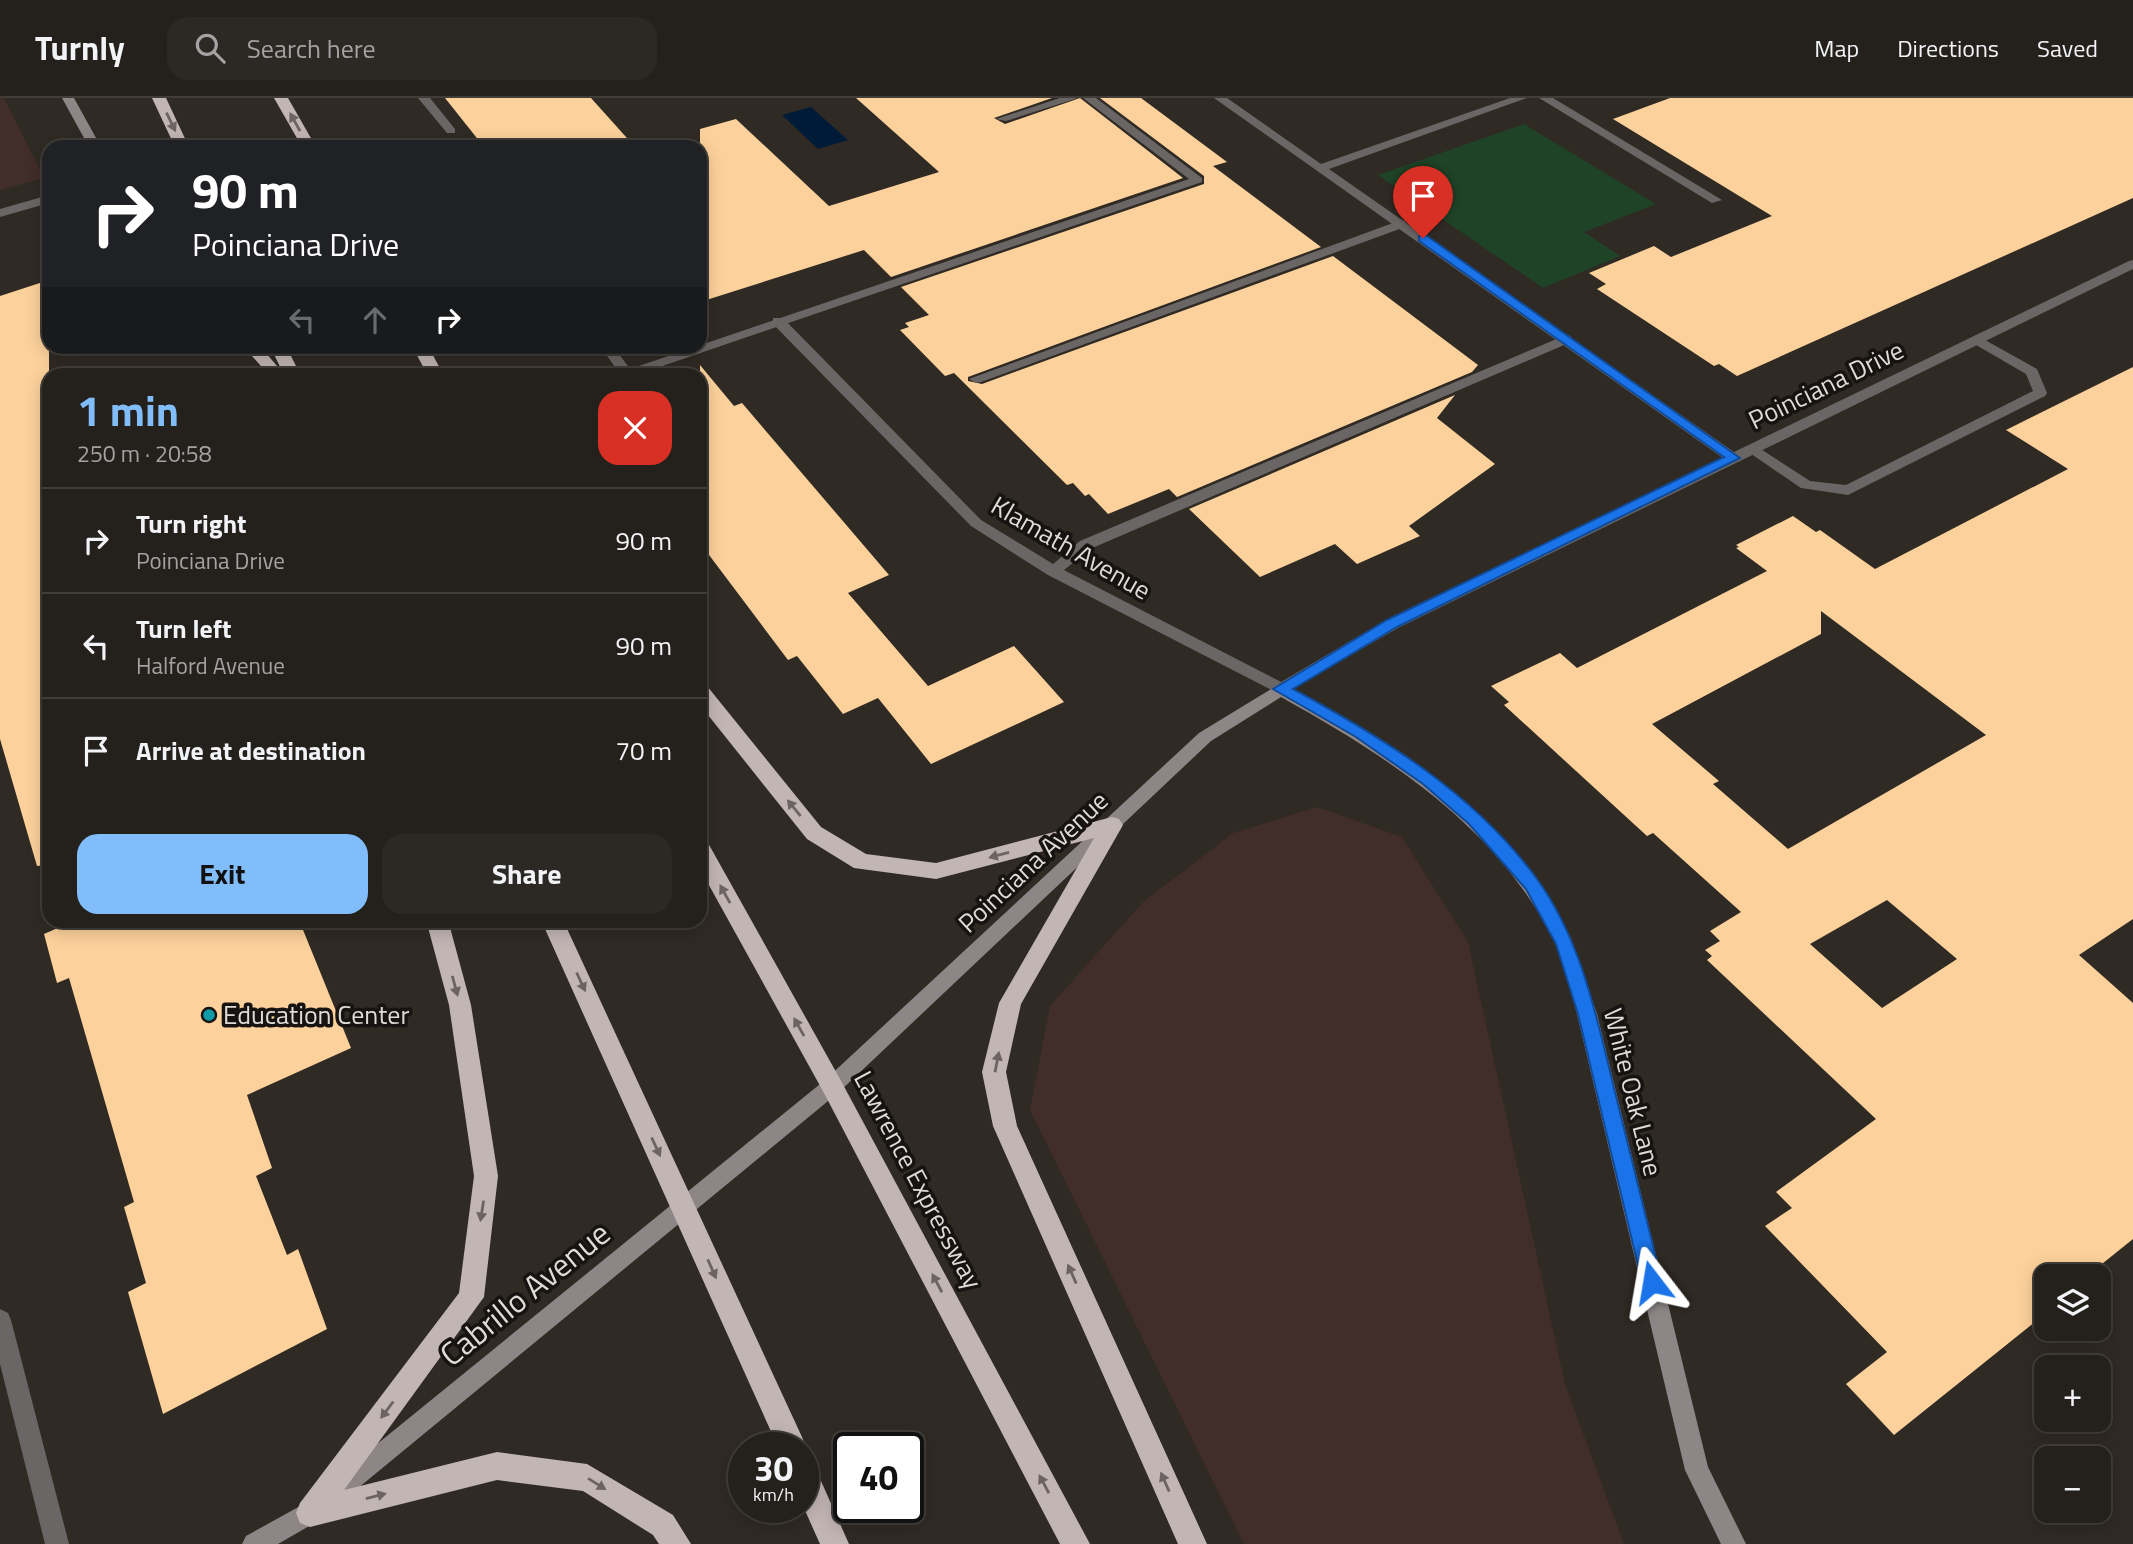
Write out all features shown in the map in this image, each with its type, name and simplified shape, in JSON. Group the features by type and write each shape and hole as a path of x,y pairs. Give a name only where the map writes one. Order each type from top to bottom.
{"highway":[{"path":"159,98 179,140"},
{"path":"281,98 305,140"},
{"path":"258,354 271,368"},
{"path":"707,700 814,833 862,862 936,871 1112,825"},
{"path":"1112,825 1010,1003 994,1072 1005,1126 1193,1544"},
{"name":"Lawrence Expressway","path":"707,862 832,1086 1076,1544"},
{"path":"310,1513 471,1297 486,1176 460,1005 439,928"},
{"path":"556,928 785,1432"},
{"path":"310,1513 497,1466 587,1478 663,1525 677,1544"},
{"path":"819,1508 835,1544"}],"street":[{"path":"68,98 91,140"},
{"path":"424,98 451,131"},
{"path":"1002,119 1072,98"},
{"path":"707,346 1198,180 1089,98"},
{"path":"1220,98 1733,458"},
{"path":"1320,168 1521,98"},
{"path":"1545,98 1716,200"},
{"path":"0,213 42,202"},
{"path":"976,379 1401,224"},
{"name":"Poinciana Drive","path":"1281,689 1392,624 2133,264"},
{"name":"Klamath Avenue","path":"778,321 976,523 1053,571 1281,689"},
{"path":"1053,571 1085,545 1566,339"},
{"path":"1751,449 1806,485 1848,490 2040,393 2032,372 1976,340"},
{"path":"644,368 684,354"},
{"name":"Poinciana Avenue","path":"832,1086 1205,737 1281,689"},
{"name":"White Oak Lane","path":"1281,689 1370,739 1429,780 1475,820 1532,884 1564,944 1587,1014 1697,1470 1734,1544"},
{"name":"Cabrillo Avenue","path":"254,1544 310,1513 832,1086"},
{"path":"0,1320 57,1544"}],"shaded area":[{"path":"0,98 4,98 42,179 0,190"},
{"path":"1317,807 1402,837 1468,942 1565,1384 1624,1544 1244,1544 1030,1110 1050,1006 1142,903 1233,833"}],"green space":[{"path":"1524,124 1656,204 1584,232 1620,256 1543,288 1378,175"}],"water":[{"path":"811,107 848,140 818,149 782,115"}],"building":[{"path":"445,98 591,98 629,140 478,140"},
{"path":"856,98 1052,98 994,118 1005,124 1080,98 1183,178 891,277 864,250 707,300 707,140 700,140 700,129 736,119 829,206 939,172"},
{"path":"1100,98 1141,98 1227,162 1213,166 1321,247 968,377 968,381 982,384 1333,256 1478,365 1472,372 1177,497 1169,489 1108,514 1089,494 1085,496 1073,483 1067,485 954,373 945,376 900,330 909,327 905,323 929,315 901,287 1204,184 1204,176"},
{"path":"1670,98 2133,98 2133,198 1737,376 1719,364 1714,366 1597,289 1606,284 1589,273 1654,246 1671,257 1772,216 1613,119"},
{"path":"42,282 42,354 49,354 49,368 42,368 42,866 37,866 0,739 0,296"},
{"path":"2133,367 2133,919 2079,955 2133,1003 2133,1239 2102,1264 2034,1264 2034,1323 1894,1435 1846,1384 1887,1352 1765,1226 1792,1208 1776,1192 1876,1119 1707,960 1712,956 1705,950 1720,941 1710,931 1741,912 1653,833 1647,836 1504,705 1509,702 1491,686 1560,653 1577,668 1767,571 1736,548 1739,547 1736,545 1793,516 1816,532 1820,530 1875,569 2068,469 2006,430","holes":["1821,611 1986,735 1788,849 1713,784 1719,781 1652,724 1821,634","1887,900 1957,959 1882,1008 1810,944"]},
{"path":"707,373 734,406 742,403 889,575 848,593 928,686 1014,646 1064,702 931,764 878,698 843,714 797,656 788,660 707,552"},
{"path":"1455,395 1437,418 1495,464 1409,526 1420,536 1357,564 1335,544 1260,577 1189,509"},
{"path":"58,928 302,928 351,1048 247,1095 272,1168 256,1176 287,1255 298,1249 327,1329 163,1414 128,1292 146,1283 124,1207 134,1202 69,978 57,983 44,934"}],"place":[{"name":"Education Center","path":"209,1015"}],"route":[{"path":"1423,238 1733,458 1392,624 1281,689 1361,733 1429,780 1475,820 1532,884 1564,944 1587,1014 1652,1282"}]}
